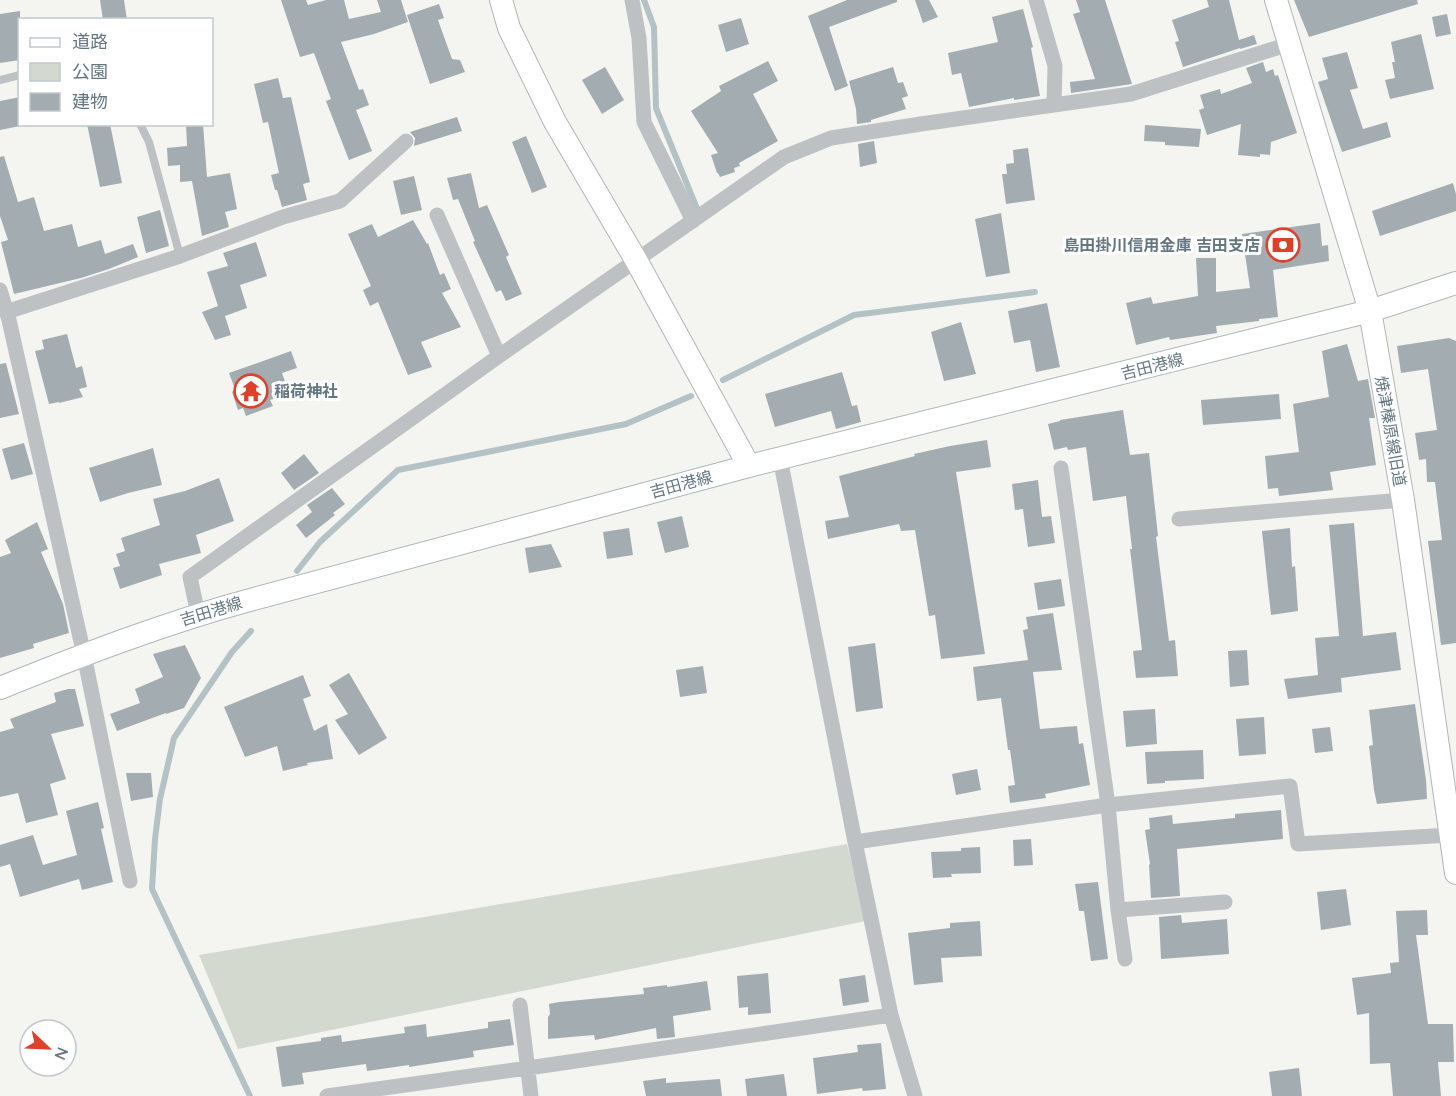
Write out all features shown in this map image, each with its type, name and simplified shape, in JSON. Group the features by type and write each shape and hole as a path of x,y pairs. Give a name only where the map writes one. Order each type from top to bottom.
{"main road":[{"path":"501,0 508,28 555,122 636,260 749,466"},
{"name":"焼津榛原線旧道","path":"1276,0 1370,311 1403,500 1456,873"},
{"name":"吉田港線","path":"0,688 84,654 198,614 749,466 1370,311 1456,283"}],"street":[{"path":"632,0 639,38 644,122 693,221"},
{"path":"1036,0 1055,66 1054,104"},
{"path":"198,614 189,577 784,157 831,138 1131,94 1289,44"},
{"path":"5,318 283,217 340,201 406,141"},
{"path":"437,215 499,356"},
{"path":"0,290 84,654 130,881"},
{"path":"780,458 891,1015 915,1096"},
{"path":"1061,468 1108,805 1125,959"},
{"path":"1179,519 1403,500"},
{"path":"855,842 1108,805 1290,786 1298,844 1450,835"},
{"path":"1118,910 1225,902"},
{"path":"520,1005 531,1096"},
{"path":"327,1096 891,1015"}],"lane":[{"path":"0,80 18,76"},
{"path":"141,126 149,142 180,256"}],"green space":[{"path":"847,844 866,921 238,1049 199,955 632,882"}],"building":[{"path":"100,0 124,0 127,18 103,18"},
{"path":"281,0 306,0 308,5 326,0 344,0 349,19 381,12 377,0 401,0 408,22 341,42 359,90 363,89 369,105 356,110 372,151 349,160 326,101 331,99 314,53 300,57"},
{"path":"847,0 897,0 897,2 829,27 848,86 835,91 808,16"},
{"path":"915,0 929,0 938,17 923,23"},
{"path":"1076,0 1105,0 1132,84 1071,93 1070,82 1095,79 1073,14 1080,12"},
{"path":"1207,0 1229,0 1239,40 1254,35 1257,44 1183,67 1175,42 1179,41 1172,20 1209,7"},
{"path":"1294,0 1417,0 1418,4 1309,37"},
{"path":"439,4 444,18 438,20 452,59 460,60 465,72 430,84 407,15"},
{"path":"1023,9 1033,47 1031,48 1040,96 1014,100 1014,98 969,107 961,73 952,75 948,53 998,42 992,17"},
{"path":"20,11 18,60 0,63 0,14"},
{"path":"1447,14 1451,34 1436,37 1432,17"},
{"path":"741,18 749,44 726,52 718,25"},
{"path":"1421,34 1434,89 1390,99 1385,80 1395,78 1391,42"},
{"path":"1347,52 1358,88 1350,90 1363,129 1387,122 1391,137 1342,152 1318,82 1328,79 1322,58"},
{"path":"768,61 778,81 753,94 778,141 739,163 740,166 734,168 735,172 720,177 711,155 718,153 691,111 721,91 719,86"},
{"path":"1263,62 1266,72 1273,69 1275,76 1278,75 1297,133 1271,142 1270,155 1260,154 1260,157 1238,155 1241,124 1207,135 1199,110 1204,108 1200,95 1220,89 1221,94 1252,83 1246,68"},
{"path":"605,67 624,100 602,114 582,80"},
{"path":"893,67 898,83 903,82 908,96 902,98 906,109 871,120 871,122 857,124 849,81"},
{"path":"278,78 283,98 291,97 310,182 303,184 307,200 282,207 271,175 279,173 268,122 263,123 254,84"},
{"path":"18,97 18,126 20,126 0,130 0,101"},
{"path":"457,117 462,131 414,146 415,138 410,132"},
{"path":"1145,125 1201,129 1199,147 1144,141"},
{"path":"87,126 110,126 122,183 100,187"},
{"path":"186,126 203,126 207,177 230,173 237,209 225,212 229,227 202,236 192,181 180,182 180,165 168,166 167,148 187,146"},
{"path":"526,136 547,187 532,193 512,142"},
{"path":"874,141 877,163 860,167 858,144"},
{"path":"1028,148 1035,200 1006,204 1002,174 1007,174 1006,164 1014,163 1013,150"},
{"path":"4,156 18,202 34,197 44,231 72,224 78,247 101,240 105,254 133,244 138,257 81,278 14,294 1,242 8,240 0,216 0,157"},
{"path":"471,173 479,208 487,205 509,255 506,257 522,294 506,301 501,290 496,292 473,242 475,241 458,199 453,200 447,178"},
{"path":"414,176 422,210 401,215 393,181"},
{"path":"1453,183 1456,194 1456,211 1380,236 1372,211"},
{"path":"160,210 169,246 146,253 137,217"},
{"path":"1001,213 1010,273 986,277 975,219"},
{"path":"413,220 428,243 440,275 444,273 451,289 442,293 461,327 421,342 432,367 408,375 378,302 370,306 363,290 371,286 348,234 372,224 378,237"},
{"path":"1320,223 1322,246 1328,245 1329,261 1273,270 1278,317 1216,326 1217,333 1170,340 1169,337 1136,345 1126,303 1151,297 1153,304 1198,296 1196,258 1216,258 1216,292 1250,288 1242,234"},
{"path":"256,242 267,276 240,285 247,308 225,316 231,335 215,340 202,312 218,306 207,272 228,266 223,253"},
{"path":"1047,303 1060,367 1036,372 1030,340 1014,343 1008,311"},
{"path":"961,322 976,374 944,381 931,332"},
{"path":"67,334 76,368 82,366 87,387 79,389 83,397 49,404 35,351 44,349 42,340"},
{"path":"1449,338 1456,341 1456,643 1441,645 1428,541 1442,540 1435,482 1427,482 1426,459 1419,460 1415,433 1437,430 1428,369 1401,373 1397,346"},
{"path":"1347,344 1358,381 1368,379 1375,418 1369,418 1376,465 1330,472 1333,490 1279,496 1278,488 1268,489 1265,456 1299,452 1293,404 1329,397 1322,351"},
{"path":"291,351 297,368 282,373 289,393 270,400 273,406 246,416 243,408 238,410 232,392 235,389 229,373"},
{"path":"6,363 19,414 0,418 0,364"},
{"path":"842,372 852,406 857,405 861,422 836,429 831,411 775,427 765,394"},
{"path":"1279,394 1281,419 1203,425 1201,400"},
{"path":"1123,410 1130,455 1149,453 1158,536 1156,537 1169,641 1175,640 1178,676 1136,678 1133,651 1142,650 1126,496 1093,501 1086,447 1054,450 1048,424"},
{"path":"987,440 991,467 956,472 985,654 941,659 935,615 929,616 915,530 901,531 899,524 828,539 825,521 849,517 839,476 915,456 914,454"},
{"path":"24,443 33,474 11,480 2,449"},
{"path":"153,448 162,485 100,502 89,468"},
{"path":"304,454 319,473 294,490 281,473"},
{"path":"219,478 234,521 196,535 201,553 159,564 162,575 120,589 113,568 120,566 116,554 125,551 121,538 160,525 153,499 185,491"},
{"path":"1038,480 1042,517 1051,516 1055,543 1028,547 1023,509 1015,510 1012,484"},
{"path":"332,488 345,504 306,538 296,525 312,512 307,505"},
{"path":"682,516 689,547 665,553 657,522"},
{"path":"37,522 48,549 41,552 63,604 69,633 33,644 34,648 0,658 0,557 11,553 5,540"},
{"path":"1354,523 1363,636 1396,632 1401,670 1341,678 1342,692 1288,699 1284,679 1318,675 1315,638 1339,636 1329,525"},
{"path":"629,528 633,555 607,559 603,532"},
{"path":"1290,528 1298,611 1271,615 1262,531"},
{"path":"551,544 562,567 529,573 525,548"},
{"path":"1061,579 1065,606 1038,610 1034,583"},
{"path":"1053,613 1062,670 1033,672 1040,729 1077,726 1079,744 1083,743 1090,785 1045,794 1046,798 1010,803 1008,786 1015,785 1001,698 977,701 973,667 1028,660 1023,630 1028,629 1026,617"},
{"path":"875,643 883,708 856,712 848,647"},
{"path":"185,645 201,678 184,708 117,731 110,714 140,703 135,689 163,677 153,654"},
{"path":"1247,650 1249,685 1230,687 1228,651"},
{"path":"703,666 707,693 680,697 676,670"},
{"path":"349,673 387,738 359,755 335,720 348,714 329,685"},
{"path":"303,675 311,696 303,699 314,731 327,724 333,759 307,763 308,765 283,771 277,746 245,757 224,707"},
{"path":"75,689 84,726 51,734 66,779 50,784 58,815 26,823 18,793 0,797 0,732 14,728 10,719 56,702 54,693"},
{"path":"1415,704 1427,799 1377,804 1369,746 1373,745 1369,710"},
{"path":"1155,709 1157,744 1126,747 1123,711"},
{"path":"1264,717 1266,754 1239,756 1236,719"},
{"path":"1330,727 1333,751 1315,753 1312,729"},
{"path":"1203,750 1204,779 1147,784 1145,752"},
{"path":"977,769 981,790 956,795 952,774"},
{"path":"126,773 151,773 153,797 131,801"},
{"path":"98,802 104,828 101,829 113,882 82,890 79,879 20,897 10,864 0,867 0,845 33,835 43,865 77,855 66,811"},
{"path":"1281,810 1283,839 1177,849 1180,896 1151,898 1150,864 1145,830 1150,829 1149,818 1172,815 1173,824 1235,818 1235,814"},
{"path":"1031,839 1033,865 1014,866 1013,840"},
{"path":"980,847 981,873 951,874 952,877 933,878 931,852 961,851 961,848"},
{"path":"1098,882 1108,959 1091,961 1084,911 1079,911 1075,884"},
{"path":"1346,889 1351,925 1321,930 1317,892"},
{"path":"1427,910 1428,935 1416,935 1428,1024 1453,1024 1454,1062 1438,1062 1441,1096 1393,1096 1390,1063 1370,1064 1369,1013 1357,1015 1352,978 1391,973 1390,963 1399,962 1396,911"},
{"path":"1181,915 1182,923 1227,919 1229,954 1161,959 1159,917"},
{"path":"980,921 982,956 941,958 943,982 914,985 908,933 950,928 950,923"},
{"path":"768,973 771,1013 748,1015 748,1007 739,1008 737,976"},
{"path":"865,975 869,1002 843,1006 839,979"},
{"path":"707,981 711,1010 673,1016 675,1037 657,1039 656,1028 595,1040 594,1035 548,1039 549,1004 644,994 643,988"},
{"path":"510,1019 514,1045 473,1051 474,1057 367,1071 366,1064 302,1073 304,1084 282,1087 276,1047 321,1041 321,1038 341,1035 342,1042 405,1033 404,1027 426,1024 427,1037 488,1028 488,1022"},
{"path":"881,1043 886,1089 863,1091 862,1088 817,1094 813,1058 858,1052 857,1045"},
{"path":"1299,1068 1302,1096 1272,1096 1269,1072"},
{"path":"784,1074 787,1096 747,1096 745,1079"},
{"path":"666,1078 666,1083 720,1079 722,1096 646,1096 643,1081"}],"waterway":[{"path":"644,0 654,27 656,108 700,216"},
{"path":"723,380 854,315 1035,292"},
{"path":"297,571 320,542 398,470 626,424 691,396"},
{"path":"250,1096 152,889 160,799 174,738 232,652 251,631"}],"place":[{"name":"島田掛川信用金庫 吉田支店","path":"1283,245"},
{"name":"稲荷神社","path":"251,391"}]}
